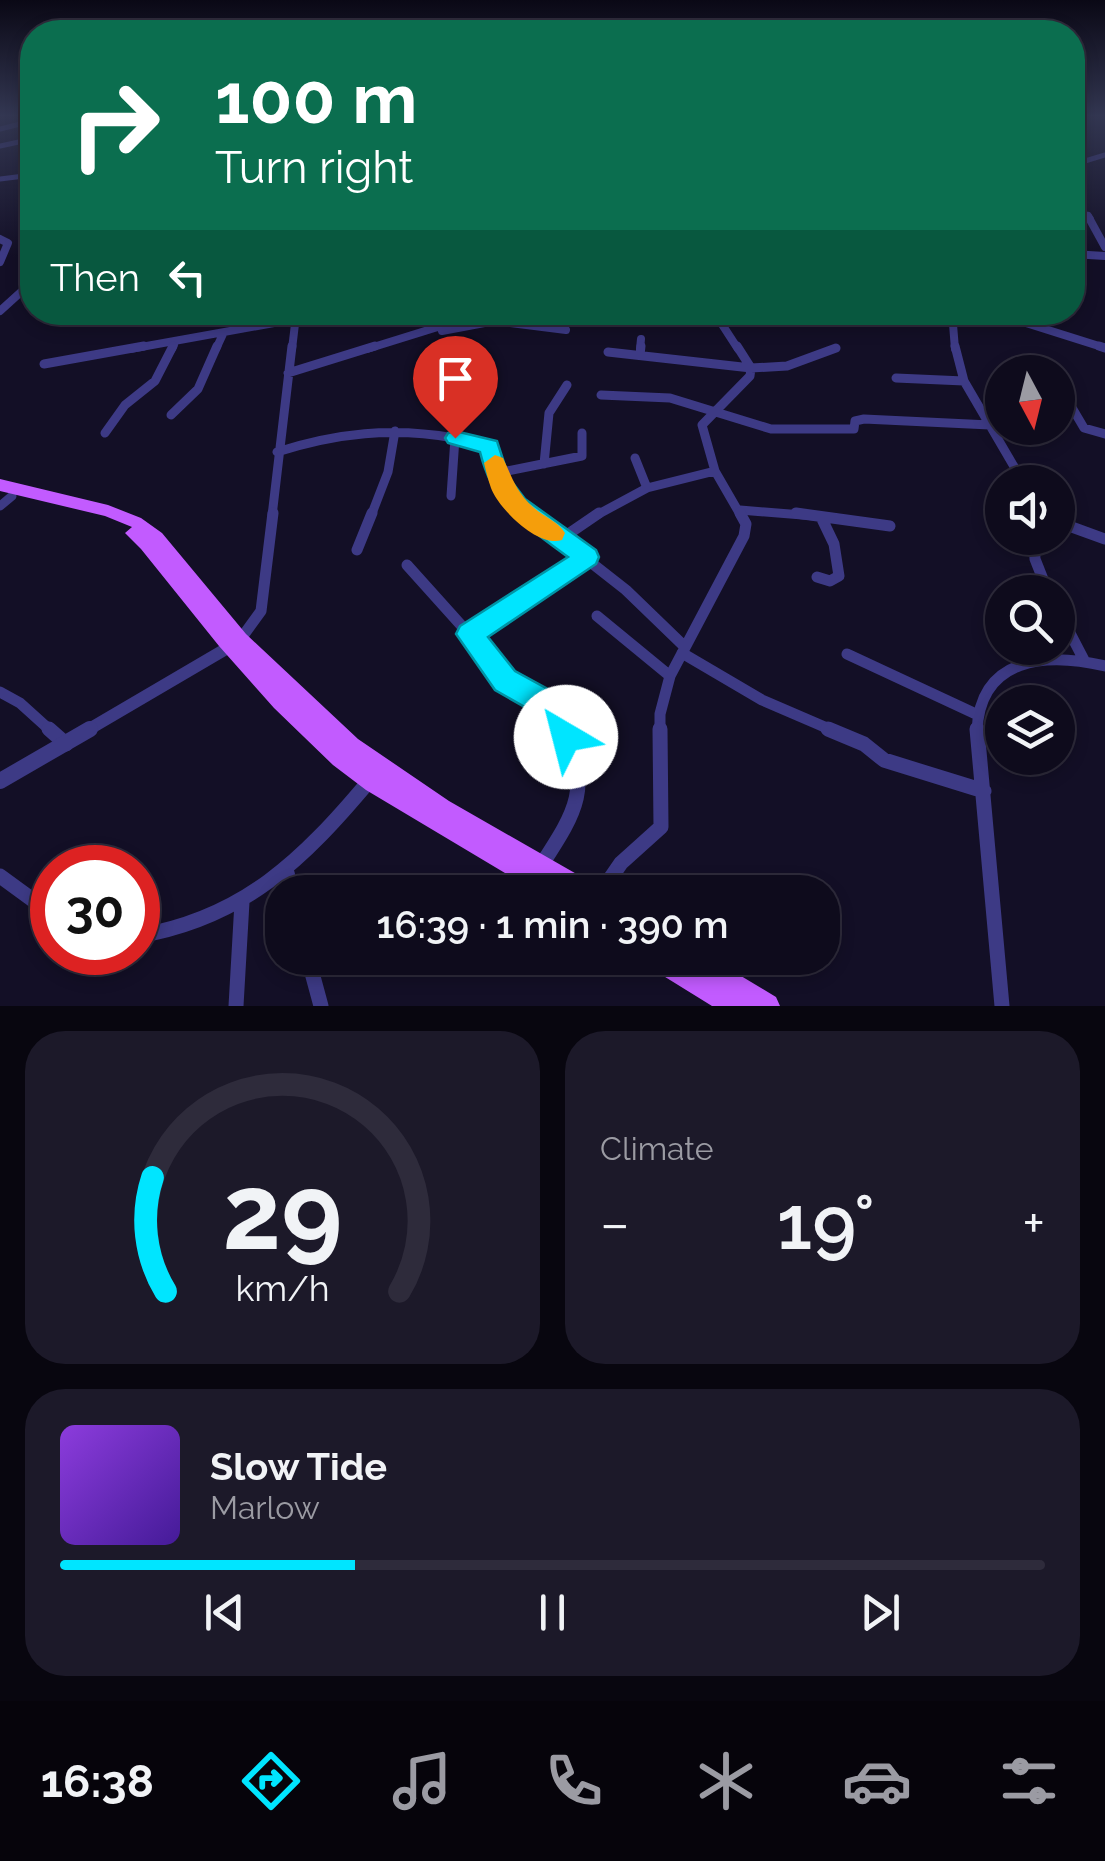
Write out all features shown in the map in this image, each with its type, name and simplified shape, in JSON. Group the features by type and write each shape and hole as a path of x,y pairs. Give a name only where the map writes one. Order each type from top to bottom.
{"main road":[{"path":"3,495 101,518 128,529 148,544 235,644 370,780 434,823 529,875"},
{"path":"235,644 366,757 442,808 559,875"},
{"path":"685,975 735,1006"},
{"path":"717,975 767,1006"}],"street":[{"path":"1085,213 1105,247"},
{"path":"0,239 8,244 0,262"},
{"path":"0,310 20,292"},
{"path":"44,364 273,325"},
{"path":"0,781 235,644 261,610 290,325"},
{"path":"288,373 446,325"},
{"path":"431,330 484,325"},
{"path":"530,325 566,330"},
{"path":"610,875 661,827 660,714 670,676 744,536 746,524 715,471 702,425 750,376 751,368 721,325"},
{"path":"954,325 964,382 985,417"},
{"path":"1032,325 1105,348"},
{"path":"171,416 198,389 223,334"},
{"path":"640,355 641,339"},
{"path":"105,433 126,405 155,380 175,342"},
{"path":"608,352 751,368 787,366 836,348"},
{"path":"896,378 964,382"},
{"path":"544,464 549,414 567,385"},
{"path":"602,396 670,398 772,429 854,429 855,421 864,419 985,425"},
{"path":"1075,413 1084,428 1105,434"},
{"path":"357,550 388,472 395,431"},
{"path":"277,452 342,432 437,432 489,446 502,488 517,506 587,557 683,650 762,700 864,744 884,760 984,792"},
{"path":"497,473 582,456 582,433"},
{"path":"451,496 455,438"},
{"path":"635,458 647,488"},
{"path":"561,538 647,488 715,471"},
{"path":"740,510 770,510 890,526"},
{"path":"817,577 830,581 838,576 834,544 822,519"},
{"path":"1075,528 1105,539"},
{"path":"469,634 587,557"},
{"path":"407,565 505,680 545,703 566,737 578,775 576,812 542,864"},
{"path":"597,616 670,676"},
{"path":"1075,643 1084,660"},
{"path":"847,654 978,715"},
{"path":"1002,1006 978,715 984,691 1000,674 1065,658 1105,666"},
{"path":"1,693 66,744"},
{"path":"160,934 220,916 286,873 326,835 370,780"},
{"path":"0,876 30,898"},
{"path":"236,1006 242,902"},
{"path":"313,975 321,1006"}],"slow traffic":[{"path":"495,463 502,488 526,516 553,533"}],"route":[{"path":"455,438 489,446 498,480 517,506 587,557 469,634 498,674 556,714 566,737"}]}
